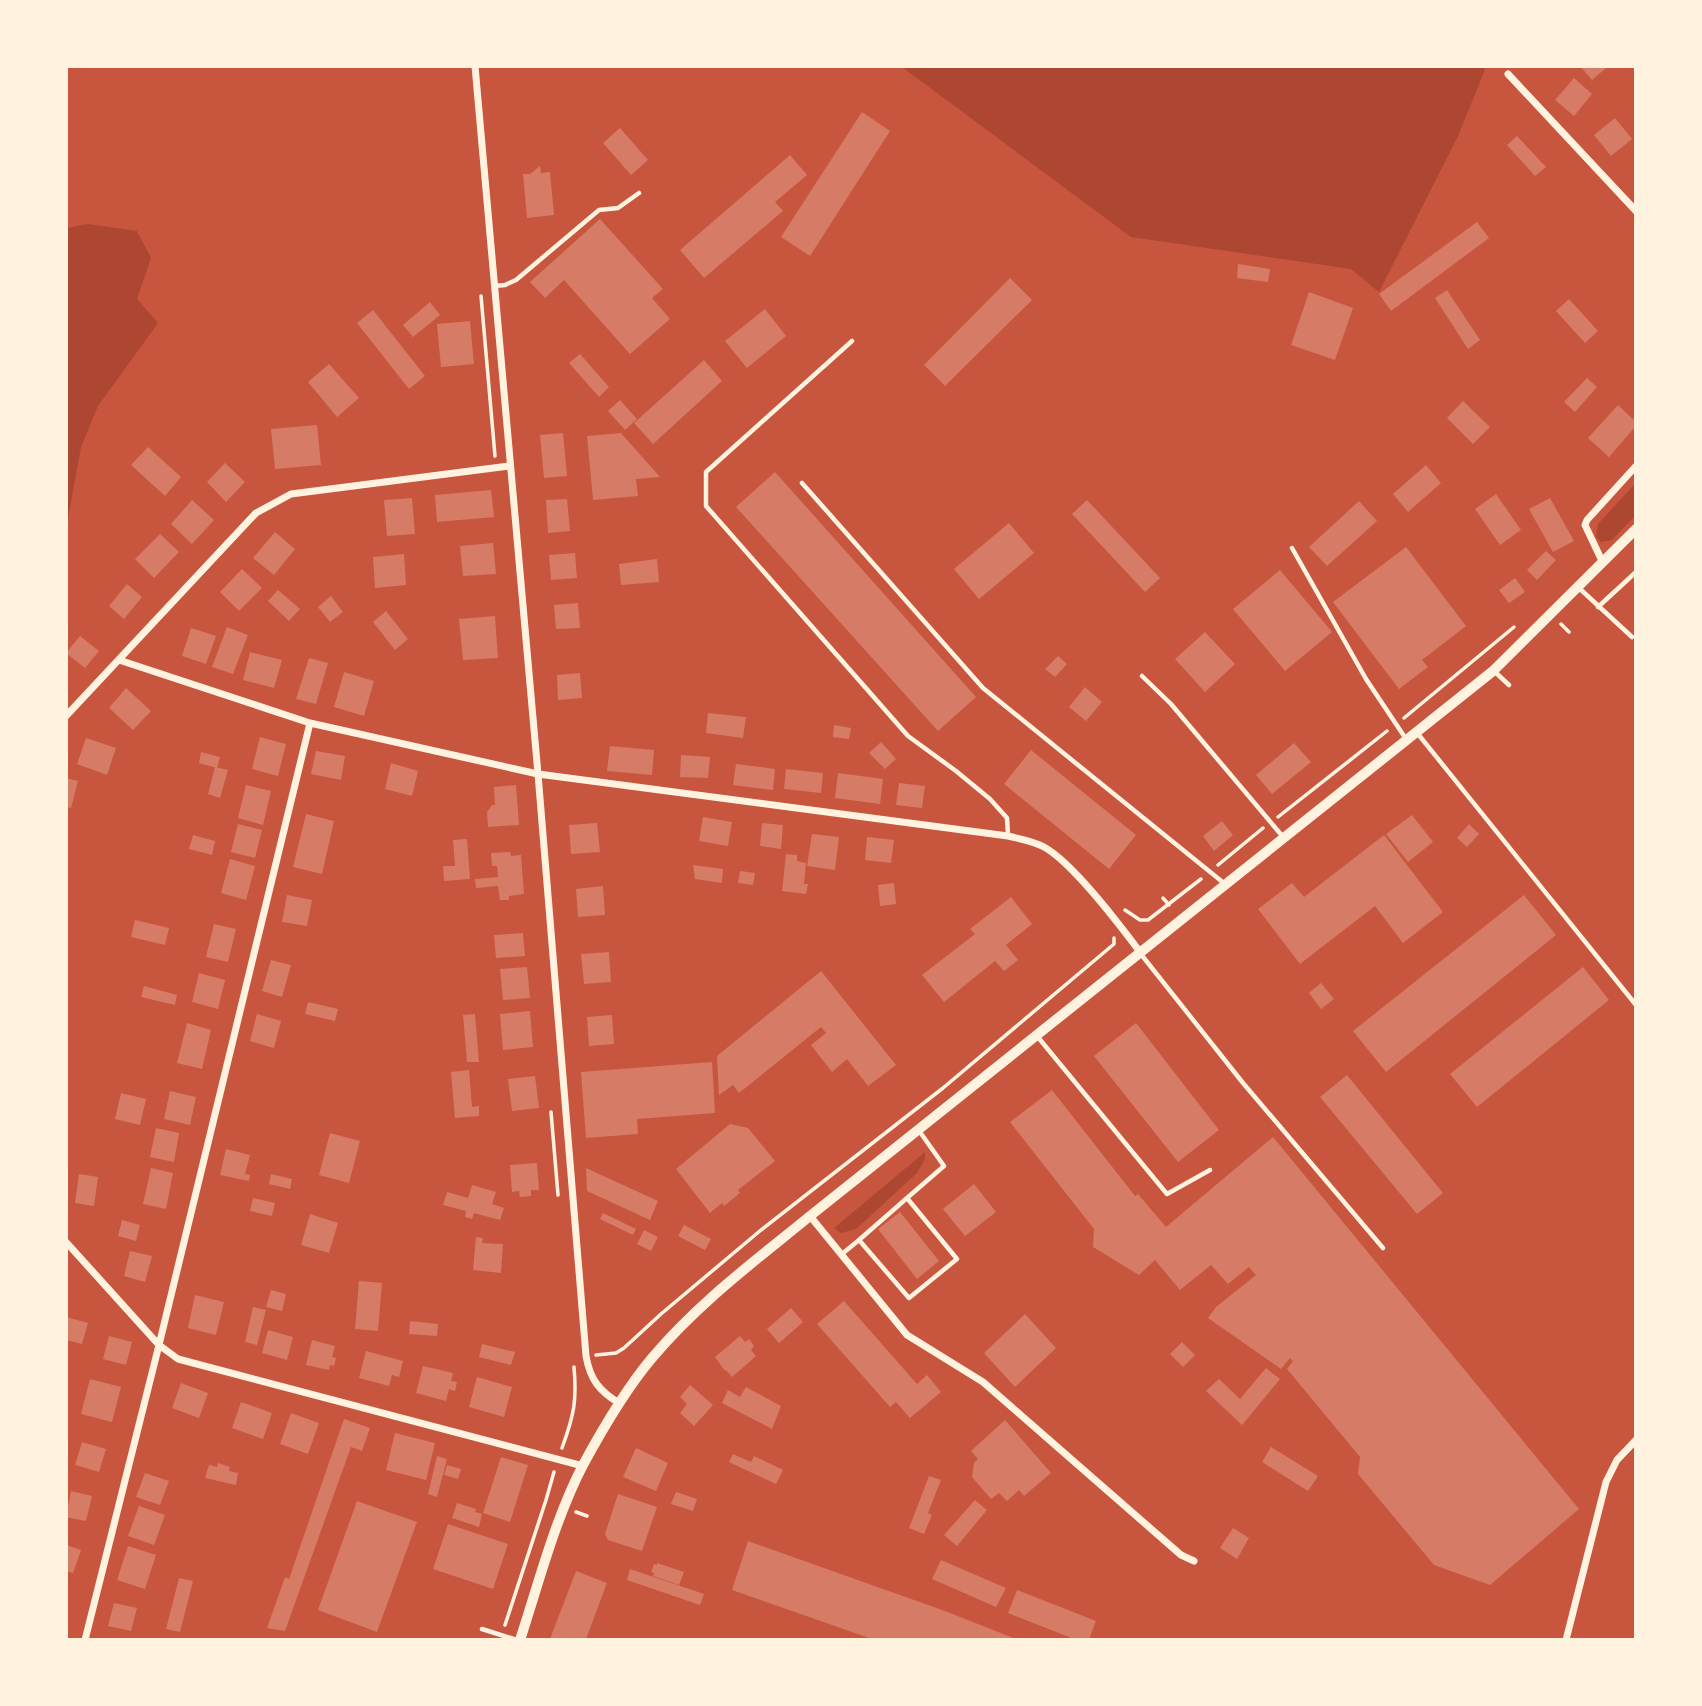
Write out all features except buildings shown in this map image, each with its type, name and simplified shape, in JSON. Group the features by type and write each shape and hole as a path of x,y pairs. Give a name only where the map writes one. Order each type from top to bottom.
{"main road":[{"path":"519,1640 564,1507 583,1466 619,1403 651,1359 682,1324 810,1216 1493,671 1636,529"}],"street":[{"path":"475,66 586,1356 593,1381 605,1394 619,1403"},
{"path":"1508,74 1636,211"},
{"path":"66,716 256,513 291,494 509,466"},
{"path":"1603,563 1585,525 1636,466"},
{"path":"119,660 310,723 538,774 1030,841 1046,848 1064,864 1140,952"},
{"path":"85,1640 310,723"},
{"path":"810,1216 907,1335 983,1382 1181,1555 1194,1561"},
{"path":"66,1242 159,1345 178,1359 583,1466"},
{"path":"1566,1640 1605,1482 1617,1460 1636,1440"}],"lane":[{"path":"494,286 516,280 598,210 618,208 639,193"},
{"path":"852,341 706,472 706,506 908,736 965,778 1007,817 1008,836"},
{"path":"802,483 983,688 1225,885"},
{"path":"1292,548 1366,680 1407,741"},
{"path":"1598,607 1636,572"},
{"path":"1579,588 1632,637"},
{"path":"1493,671 1509,685"},
{"path":"1142,676 1171,704 1285,839"},
{"path":"1417,733 1636,1005"},
{"path":"1140,952 1243,1083 1383,1248"},
{"path":"1036,1035 1167,1194 1210,1170"},
{"path":"841,1255 944,1166 918,1130"},
{"path":"859,1240 909,1298 957,1259 907,1198"},
{"path":"482,1629 519,1640"}],"path":[{"path":"481,296 496,468"},
{"path":"546,1500 575,1411 573,1357 620,1352 769,1223 943,1088 1112,946 1115,941 1106,928 1125,910 1144,921 1169,905 1523,619"},
{"path":"1163,898 1169,905"},
{"path":"551,1110 559,1202"}],"shaded area":[{"path":"902,67 1486,67 1458,136 1379,292 1351,269 1131,237"},
{"path":"88,224 137,231 151,258 137,299 158,323 98,406 81,447 67,524 67,228"},
{"path":"1635,484 1635,516 1612,540 1601,542 1596,537 1598,524"},
{"path":"925,1152 925,1159 917,1173 856,1229 841,1233 834,1228"}]}
